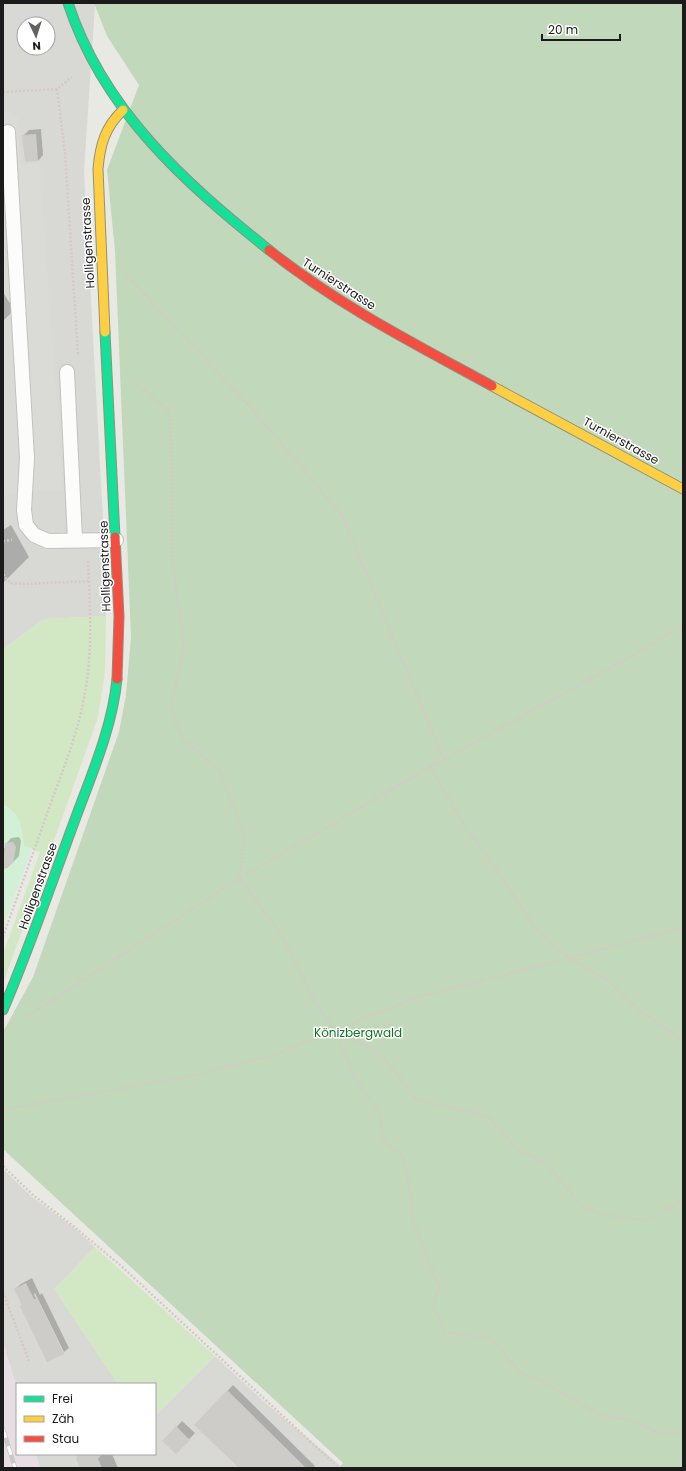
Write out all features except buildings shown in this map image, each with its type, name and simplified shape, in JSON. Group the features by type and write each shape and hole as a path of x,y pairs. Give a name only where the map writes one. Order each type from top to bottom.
{"street":[{"name":"Turnierstrasse","path":"68,3 72,20 101,81 123,110 168,161 229,219 295,271 370,319 683,489"},
{"name":"Holligenstrasse","path":"3,1010 23,963 104,740 115,697 119,650 116,540 97,180 100,145 111,120 123,110"}],"lane":[{"path":"8,132 8,206 27,458 24,510 26,525 34,535 48,541 116,540"},
{"path":"67,372 75,540"}],"path":[{"path":"3,92 57,88 72,77"},
{"path":"57,88 65,153 69,211"},
{"path":"122,278 122,270 133,279 250,408 342,515 444,760"},
{"path":"130,380 169,410 171,445 172,557 184,646 171,708 182,738 221,772 244,836 240,878 281,935 314,1000 335,1031 356,1080 380,1113 382,1135 386,1143 402,1156 412,1203 413,1220 439,1288 433,1306 445,1332 492,1339 520,1372 543,1382 599,1414 632,1421 661,1433 683,1432"},
{"path":"3,570 4,576 10,583 25,584 89,581 90,617 85,691 76,732 3,937"},
{"path":"21,1020 35,1013 240,878 430,767 623,661 683,625"},
{"path":"430,767 460,818 507,884 534,927 568,957 606,979 642,1012 683,1042"},
{"path":"3,1110 195,1075 272,1056 416,998 683,928"},
{"path":"335,1031 365,1044 384,1058 417,1100 487,1116 520,1151 546,1163 581,1205 601,1215 646,1220 683,1201"},
{"path":"3,1166 33,1195 120,1265 339,1468"},
{"path":"3,1292 29,1361"}],"shaded area":[{"path":"3,3 94,3 84,172 103,519 106,616 44,619 3,649"},
{"path":"3,109 18,118 22,165 40,164 63,489 3,495"},
{"path":"3,1169 32,1197 72,1226 95,1247 54,1289 117,1383 16,1383 16,1385 3,1343"},
{"path":"3,1343 16,1385 16,1455 36,1455 40,1468 3,1468"},
{"path":"215,1356 269,1406 341,1466 339,1468 40,1468 36,1455 156,1455 156,1415"}],"green space":[{"name":"Könizbergwald","path":"94,3 683,3 683,1468 339,1468 343,1463 3,1149 3,1032 33,977 119,732 126,695 131,637 115,251 107,170 139,85 107,36"},
{"path":"106,616 105,671 98,717 3,984 3,954 40,852 24,846 20,822 14,812 3,805 3,649 44,619"},
{"path":"3,805 14,812 20,822 24,846 32,848 3,927"},
{"path":"95,1247 215,1356 156,1415 156,1383 117,1383 54,1289"}],"railway":[{"path":"3,1429 15,1468"}],"traffic: fast":[{"path":"68,3 83,42 102,77 125,110 150,141 177,170 207,198 269,250"},
{"path":"105,332 115,537"},
{"path":"3,1010 31,941 100,754 110,717 117,679"}],"traffic: slow":[{"path":"105,332 98,169 104,137 112,123 123,110"},
{"path":"492,386 683,489"}],"traffic: jam":[{"path":"269,250 322,289 406,339 492,386"},
{"path":"115,537 119,616 117,679"}]}
